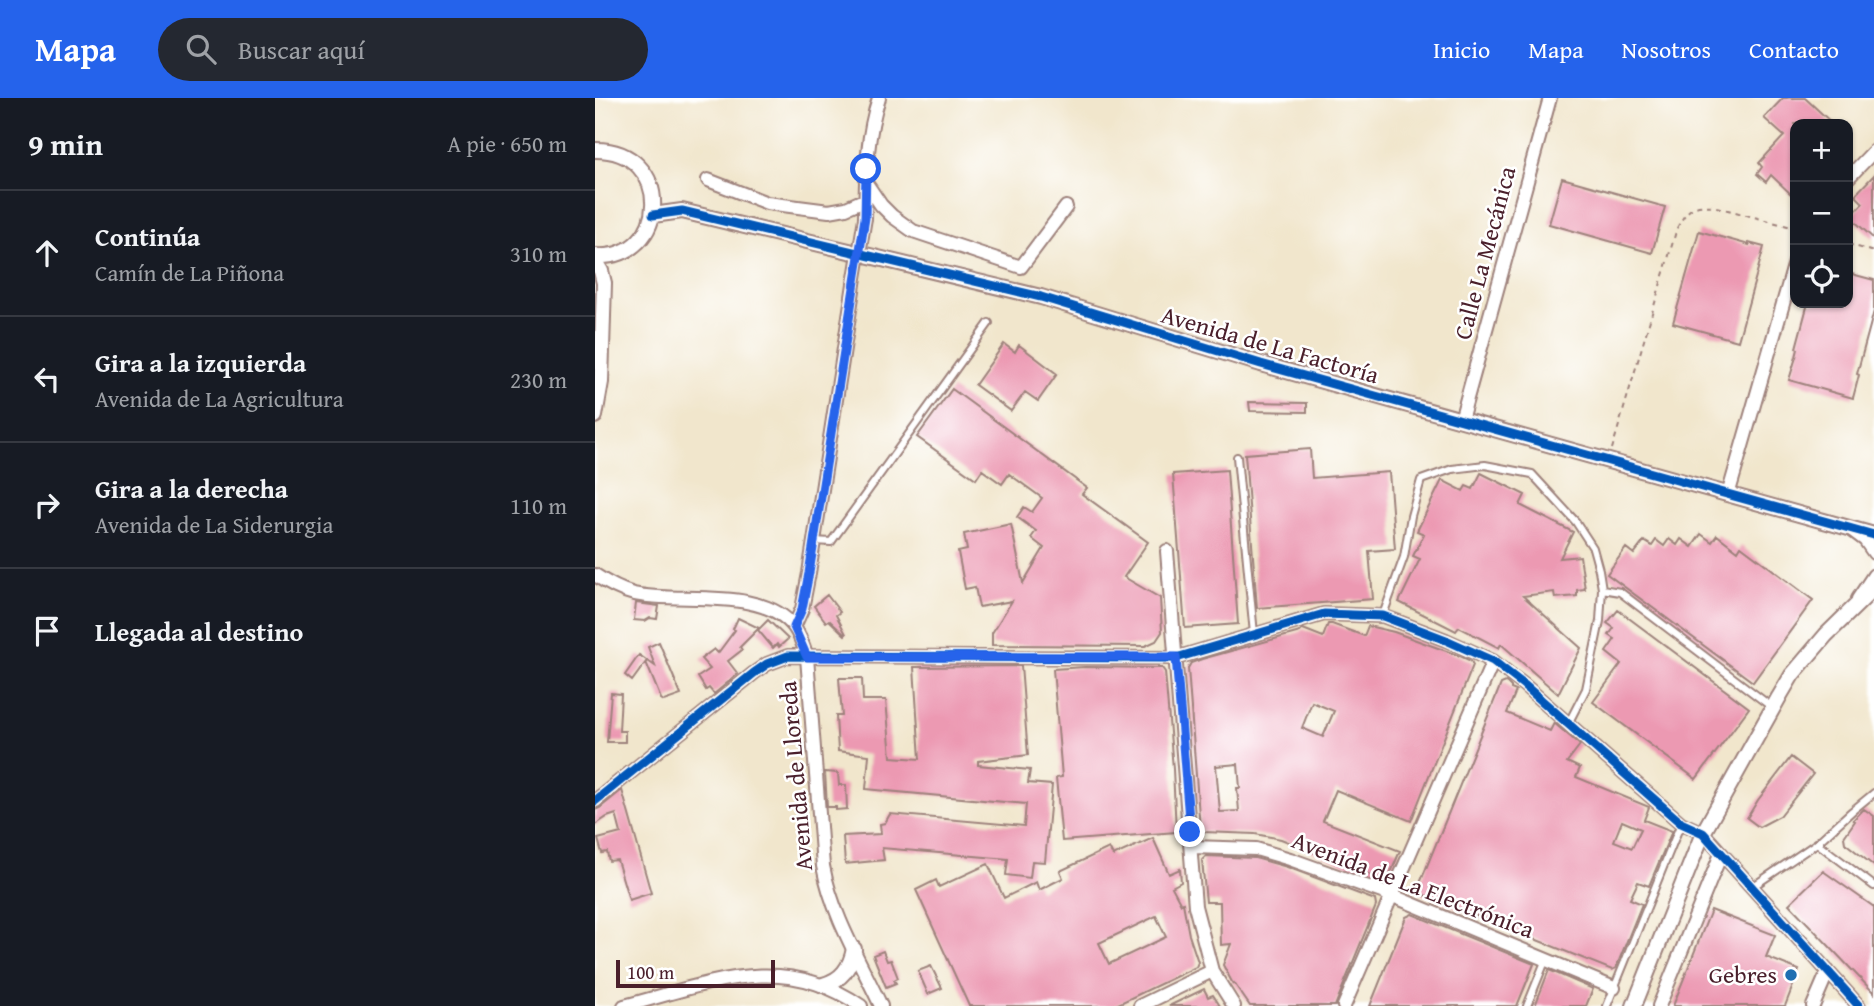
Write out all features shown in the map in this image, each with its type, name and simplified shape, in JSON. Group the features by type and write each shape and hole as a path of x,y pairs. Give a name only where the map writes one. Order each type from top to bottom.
{"street":[{"path":"595,575 614,587 633,594 738,600 781,615 794,627 802,609 814,541 865,218 871,120 879,98"},
{"name":"Calle La Mecánica","path":"1461,420 1550,98"},
{"name":"Avenida de La Factoría","path":"595,150 607,149 622,153 635,162 652,187 682,211"},
{"path":"1853,173 1874,151"},
{"path":"708,180 767,203 829,211 846,208 866,199"},
{"path":"866,183 881,205 913,231 1021,267 1066,207"},
{"path":"595,416 601,382 604,283 595,259 618,254 641,239 653,215 652,187"},
{"name":"Avenida de La Factoría","path":"653,215 682,211 1041,297 1261,364 1874,534"},
{"path":"604,283 618,254"},
{"path":"1728,495 1790,279"},
{"path":"1847,527 1865,540 1874,553"},
{"path":"1167,551 1195,906 1212,971 1234,1006"},
{"path":"1850,611 1874,575"},
{"path":"1634,1006 1703,834 1773,708 1792,675 1826,635 1874,588"},
{"path":"1850,611 1874,597"},
{"path":"595,801 754,673 767,664 789,656 1176,657 1324,614 1383,615 1493,661 1681,823 1703,834 1859,1006"},
{"name":"Avenida de Lloreda","path":"794,627 807,657 826,884 881,1006"},
{"path":"1345,1006 1493,661"},
{"name":"Avenida de La Electrónica","path":"1192,847 1256,849 1290,859 1393,896 1614,988"},
{"path":"1659,1006 1721,854"},
{"path":"824,985 835,982 846,972 854,949"},
{"path":"1140,1006 1212,971"},
{"path":"1813,1006 1828,971"},
{"path":"624,1006 725,979 751,975 788,976 824,985 861,1006"}],"lane":[{"path":"814,541 831,542 989,323"},
{"path":"1237,457 1254,634"},
{"path":"1383,615 1404,556 1421,480 1452,469 1485,465 1532,474 1576,522 1593,548 1602,589 1600,621 1586,689 1568,724"},
{"path":"1602,589 1620,592 1773,708"},
{"path":"1752,887 1818,843 1874,793"},
{"path":"1607,1006 1681,823"},
{"path":"1818,843 1874,886"},
{"path":"1527,1006 1546,959"}],"path":[{"path":"1609,461 1677,228 1685,214 1691,208 1701,205 1713,206 1790,227"},
{"path":"1851,245 1874,252"}],"building":[{"path":"1783,98 1805,98 1828,119 1790,119 1790,193 1771,175 1766,182 1757,174 1762,167 1759,163 1784,136 1764,118"},
{"path":"1874,175 1874,239 1853,220 1853,214 1863,203 1855,195"},
{"path":"1562,178 1665,207 1652,253 1549,224"},
{"path":"1699,231 1764,247 1738,341 1673,323"},
{"path":"1853,274 1874,280 1874,311 1853,398 1789,380 1798,349 1796,348 1807,308 1853,308"},
{"path":"1004,344 1015,352 1019,345 1057,374 1038,401 1025,392 1011,411 975,385"},
{"path":"952,389 1087,488 1082,494 1148,542 1124,577 1160,598 1162,632 1156,641 1145,646 992,645 992,633 1012,601 979,607 975,587 965,589 958,552 967,550 964,534 1011,524 1023,583 1044,548 1031,538 1036,531 1017,517 1024,507 1032,512 1042,498 1009,474 1002,484 982,470 976,479 917,437"},
{"path":"1249,402 1307,403 1307,412 1250,411"},
{"path":"1310,449 1312,478 1389,472 1395,549 1369,551 1373,599 1257,608 1245,454"},
{"path":"1227,470 1238,624 1185,628 1173,474"},
{"path":"1481,473 1525,495 1520,505 1573,532 1560,558 1580,556 1585,589 1577,590 1577,596 1555,598 1554,592 1523,596 1581,648 1558,694 1501,644 1499,648 1459,627 1456,631 1399,602 1420,559 1413,556 1424,534 1417,531 1442,480 1463,491 1466,486 1473,489"},
{"path":"1701,534 1712,542 1717,535 1738,551 1741,546 1813,600 1753,682 1607,574 1626,548 1634,554 1644,541 1652,546 1656,540 1664,546 1669,539 1677,545 1681,539 1692,547"},
{"path":"827,595 840,612 836,615 845,635 829,620 826,622 814,606"},
{"path":"636,603 659,606 657,619 634,620"},
{"path":"1618,610 1749,708 1696,779 1593,702 1621,664 1606,652 1615,639 1609,635 1614,628 1607,623"},
{"path":"738,618 759,628 740,647 742,650 728,661 738,674 714,694 709,688 706,690 698,677 710,669 701,659 714,649 718,653 735,630 733,629"},
{"path":"768,620 788,639 779,647 777,644 773,648 758,630"},
{"path":"1328,624 1364,636 1368,626 1394,632 1460,656 1471,661 1473,665 1411,821 1336,790 1323,821 1400,851 1389,877 1383,880 1281,839 1255,834 1204,832 1200,829 1188,668 1191,663 1303,629 1323,637","holes":["1312,702 1334,711 1323,737 1302,728","1238,764 1239,811 1220,812 1216,766"]},
{"path":"659,642 681,695 664,701 646,662 632,681 625,675 639,655 655,666 648,647"},
{"path":"1021,666 1028,755 978,761 978,765 1030,770 1028,783 1052,785 1045,862 1032,861 1030,878 1006,875 1008,859 882,848 884,860 845,864 843,836 881,834 880,824 885,823 890,814 1024,826 1026,804 866,789 869,755 838,751 836,716 842,716 839,678 862,678 863,700 886,700 891,757 920,759 914,667"},
{"path":"1162,668 1165,672 1176,832 1062,841 1056,778 1062,777 1053,669"},
{"path":"1506,682 1516,691 1507,713 1550,731 1554,723 1580,745 1567,762 1580,768 1576,777 1649,807 1644,820 1672,831 1649,886 1638,882 1630,899 1642,904 1616,968 1612,970 1419,893 1418,888 1501,684","holes":["1622,821 1641,829 1632,848 1614,841"]},
{"path":"611,693 621,694 619,731 625,731 625,742 607,742"},
{"path":"1791,757 1813,774 1780,816 1759,827 1747,818"},
{"path":"825,772 838,773 839,785 846,785 847,809 827,807"},
{"path":"622,790 651,893 629,900 617,860 609,861 607,852 602,853 598,839 621,833 616,814 595,825 595,810"},
{"path":"1864,809 1874,816 1874,866 1845,843 1844,837 1855,821 1853,820"},
{"path":"1153,838 1169,874 1180,869 1181,882 1172,887 1181,904 1183,903 1198,962 1196,967 1114,1006 969,1006 916,890 936,880 939,887 988,864 1004,898 1036,882 1039,890 1063,878 1060,871 1109,848 1113,856","holes":["1156,916 1166,937 1109,964 1099,943"]},
{"path":"1206,856 1255,858 1375,900 1376,906 1335,1006 1250,1006 1223,965 1231,944 1221,945 1220,902 1206,902 1202,860"},
{"path":"1823,871 1874,907 1874,993 1789,904"},
{"path":"1711,910 1775,935 1766,957 1799,970 1785,1006 1673,1006"},
{"path":"1412,914 1534,964 1517,1006 1370,1006 1406,917"},
{"path":"883,951 887,961 891,960 898,978 894,980 896,983 886,987 873,955"},
{"path":"931,966 942,988 928,994 918,971"},
{"path":"1549,970 1593,989 1586,1006 1535,1006"},
{"path":"1204,989 1208,997 1213,995 1220,1006 1169,1006"}],"cycle path":[{"path":"653,215 682,211 1041,297 1261,364 1874,535"},
{"path":"595,801 754,673 767,664 788,656 1176,658 1324,614 1383,616 1493,661 1524,685 1681,823 1703,833 1859,1006"}],"place":[{"name":"Gebres","path":"1791,975"}],"route":[{"path":"866,169 865,218 809,573 802,609 794,627 807,657 1176,657 1190,832"}]}
